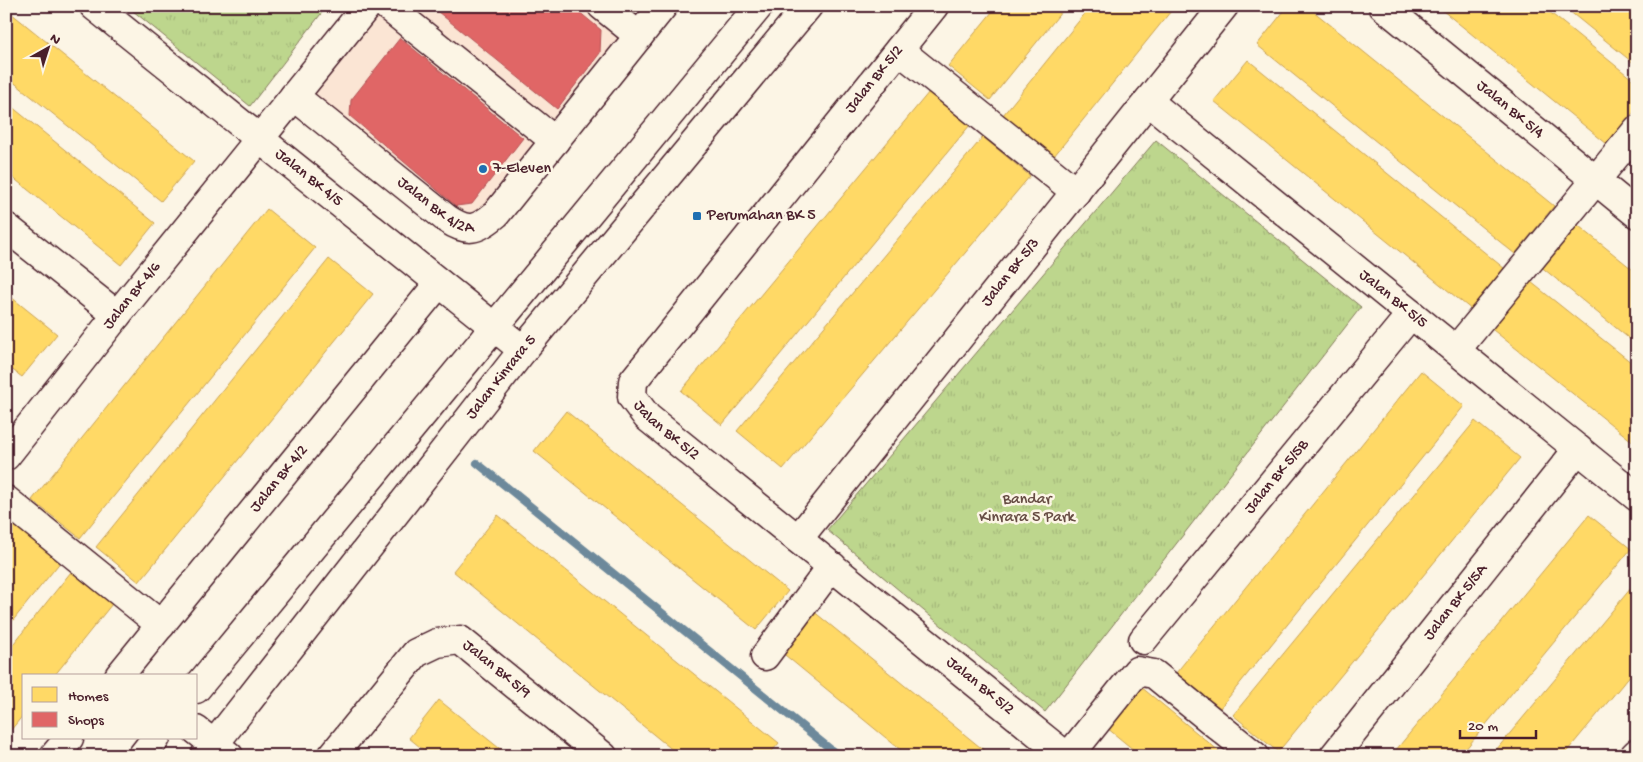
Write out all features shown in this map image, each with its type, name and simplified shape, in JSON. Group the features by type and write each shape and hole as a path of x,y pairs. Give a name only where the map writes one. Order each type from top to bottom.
{"street":[{"name":"Jalan BK 4/5","path":"94,6 523,350"},
{"path":"260,139 368,6"},
{"path":"387,6 555,141"},
{"path":"602,6 639,36"},
{"name":"Jalan BK 4/2A","path":"294,96 457,226 469,229 482,226 496,214 663,6"},
{"path":"198,687 759,6"},
{"name":"Jalan Kinrara 5","path":"211,746 523,350 808,6"},
{"name":"Jalan BK 5/2","path":"934,6 633,381 632,397 647,417 1067,756"},
{"name":"Jalan BK 5/3","path":"798,539 1224,6"},
{"name":"Jalan BK 5/4","path":"1384,6 1637,214"},
{"path":"899,50 1076,192"},
{"name":"Jalan BK 5/5","path":"1148,101 1637,497"},
{"path":"1456,350 1637,130"},
{"name":"Jalan BK 4/6","path":"6,456 117,315 260,139"},
{"path":"6,227 117,315"},
{"name":"Jalan BK 4/2","path":"122,674 439,283"},
{"name":"Jalan BK 5/5B","path":"1142,640 1411,314"},
{"name":"Jalan BK 5/5A","path":"1334,756 1578,449"},
{"path":"6,500 161,625"},
{"path":"765,656 832,566"},
{"name":"Jalan BK 5/9","path":"332,756 416,653 437,643 460,640 603,756"},
{"path":"1067,756 1137,671 1154,674 1255,756"},
{"path":"54,756 66,740"},
{"path":"142,756 154,740"},
{"path":"1634,756 1637,753"}],"shaded area":[{"path":"380,6 587,6 623,35 488,209 461,218 309,95"}],"green space":[{"path":"127,6 327,6 250,106"},
{"name":"Bandar Kinrara 5 Park","path":"1156,140 1361,307 1045,712 827,530"}],"building: Homes":[{"path":"997,6 1066,6 990,100 948,66"},
{"path":"1091,6 1175,6 1054,156 1003,115"},
{"path":"1288,6 1307,6 1554,206 1515,254 1257,45"},
{"path":"1437,6 1542,6 1637,83 1637,108 1607,144"},
{"path":"1563,6 1637,6 1637,66"},
{"path":"6,9 194,161 161,201 6,76"},
{"path":"1248,60 1505,269 1472,310 1214,101"},
{"path":"929,92 970,125 722,425 681,391"},
{"path":"6,102 155,223 121,265 6,172"},
{"path":"983,137 1030,176 783,469 737,431"},
{"path":"267,209 315,248 80,538 32,500"},
{"path":"1574,222 1637,273 1637,345 1539,265"},
{"path":"329,259 373,294 139,582 96,547"},
{"path":"1526,278 1637,367 1637,445 1488,326"},
{"path":"6,293 57,334 22,377 6,365"},
{"path":"1421,371 1464,406 1220,708 1176,673"},
{"path":"566,411 788,591 756,630 534,451"},
{"path":"1475,421 1520,458 1278,752 1233,715"},
{"path":"498,515 779,743 768,756 680,756 453,571"},
{"path":"1589,515 1631,549 1460,756 1391,756"},
{"path":"12,520 62,560 6,629 6,527"},
{"path":"75,567 116,599 56,674 22,674 22,716 6,736 6,653"},
{"path":"1637,581 1637,667 1563,756 1491,756"},
{"path":"807,606 991,756 908,756 774,646"},
{"path":"1135,682 1225,756 1141,756 1101,723"},
{"path":"439,700 509,756 431,756 409,738"}],"building: Shops":[{"path":"572,6 601,30 600,53 557,109 432,7"},
{"path":"400,38 523,138 472,204 456,206 350,116 351,100"}],"waterway":[{"path":"477,463 839,756"}],"place":[{"name":"7-Eleven","path":"483,169"},
{"name":"Perumahan BK 5","path":"697,216"}]}
